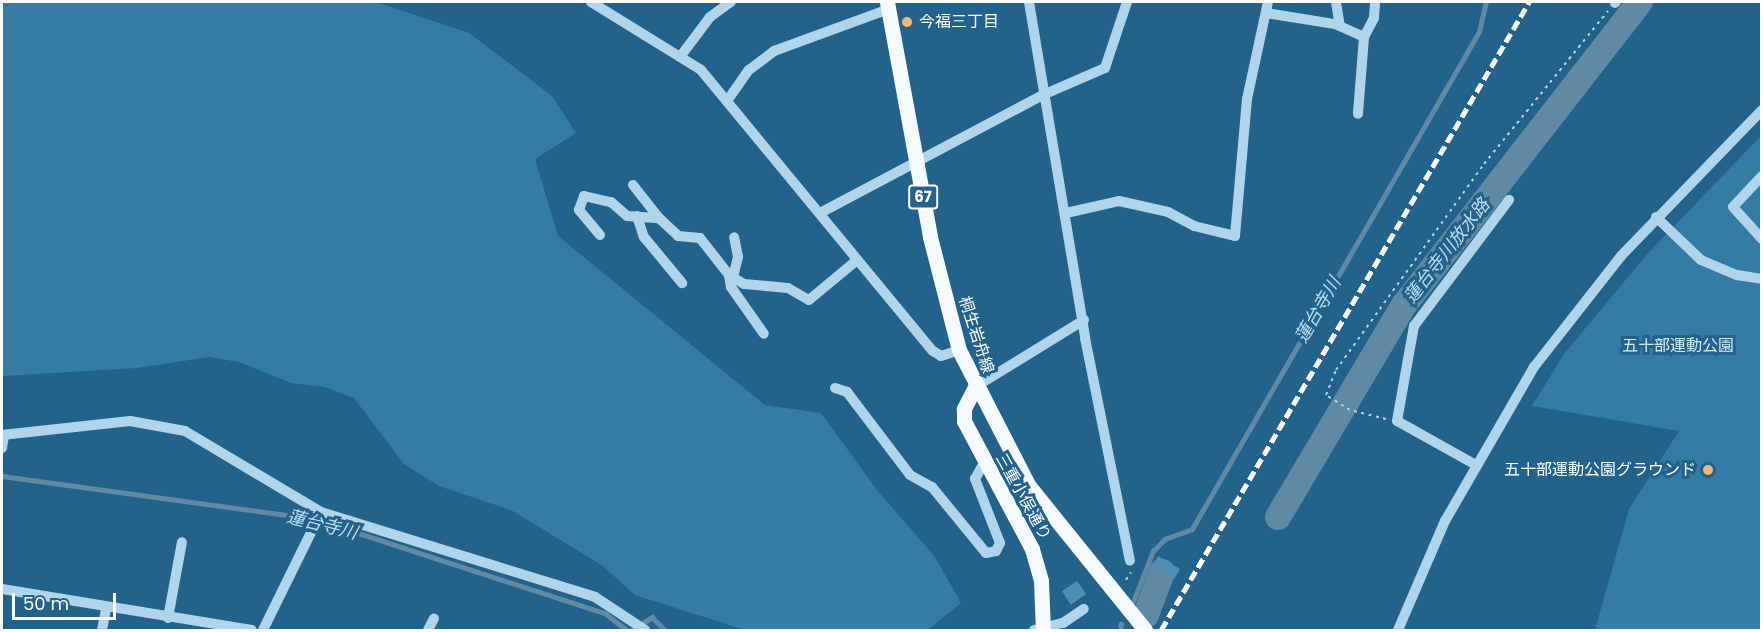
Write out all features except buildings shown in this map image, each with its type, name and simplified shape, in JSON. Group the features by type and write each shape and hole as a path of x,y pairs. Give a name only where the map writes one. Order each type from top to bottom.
{"main road":[{"name":"桐生岩舟線","path":"888,5 930,237 959,350 975,387 1034,493 1145,630"},
{"name":"三重小俣通り","path":"975,387 963,414 984,464 1032,549 1041,581 1040,629"}],"street":[{"path":"591,2 701,70 933,351 940,356 959,350"},
{"path":"680,57 710,17 731,2"},
{"path":"1029,2 1084,320 1130,561"},
{"path":"820,213 916,160 1045,94 1105,68 1127,2"},
{"path":"1336,2 1340,26"},
{"path":"1358,114 1364,37 1374,18 1375,2"},
{"path":"727,101 749,70 774,51 888,5"},
{"path":"1066,213 1119,201 1168,212 1194,226 1235,236 1247,99 1267,7 1340,26 1364,37"},
{"path":"1398,630 1436,540 1476,465 1567,322 1656,217 1761,110"},
{"path":"1761,176 1733,207 1761,239"},
{"path":"633,185 659,218 678,236 700,237 731,276 744,284 788,288 809,300 857,260"},
{"path":"600,235 579,210 584,196 611,202 627,216 659,218"},
{"path":"1476,465 1397,421 1414,326 1509,200"},
{"path":"637,216 644,237 682,283"},
{"path":"1656,217 1701,260 1737,275 1761,279"},
{"path":"734,237 738,257 731,276 731,287 764,334"},
{"path":"975,387 1084,320"},
{"path":"835,388 847,392 910,475 932,487 986,553 996,551 1000,543 975,479 984,464"},
{"path":"2,448 3,435 130,421 154,423 185,431 321,512 595,597 645,630"},
{"path":"263,630 321,512"},
{"path":"168,618 182,542"},
{"path":"2,589 106,609 252,630"},
{"path":"102,630 106,609"},
{"path":"1040,629 1063,623 1084,609"},
{"path":"428,630 434,618"}],"path":[{"path":"1397,421 1350,410 1329,398 1327,390 1336,370 1395,285 1484,165 1615,2"}],"green space":[{"path":"2,2 376,2 469,33 552,96 576,133 535,159 558,236 765,405 821,413 877,490 935,557 961,603 928,630 745,630 635,595 603,566 511,510 439,486 404,464 354,398 325,387 291,383 239,362 209,357 137,368 2,376"},
{"name":"五十部運動公園","path":"1761,136 1761,630 1595,630 1629,509 1679,431 1532,406 1564,354 1648,253"}],"waterway":[{"name":"蓮台寺川","path":"1133,602 1153,551 1165,539 1192,529 1479,32 1486,2"},
{"name":"蓮台寺川放水路","path":"1278,517 1404,305 1640,2"},
{"name":"蓮台寺川","path":"2,476 315,519 605,613 627,630"},
{"name":"蓮台寺川","path":"1146,615 1162,572"},
{"name":"蓮台寺川","path":"632,630 652,617 665,630"},
{"name":"蓮台寺川","path":"1120,630 1121,624"}],"railway":[{"path":"1161,630 1529,2"}],"place":[{"name":"今福三丁目","path":"907,22"},
{"name":"五十部運動公園グラウンド","path":"1708,470"}]}
